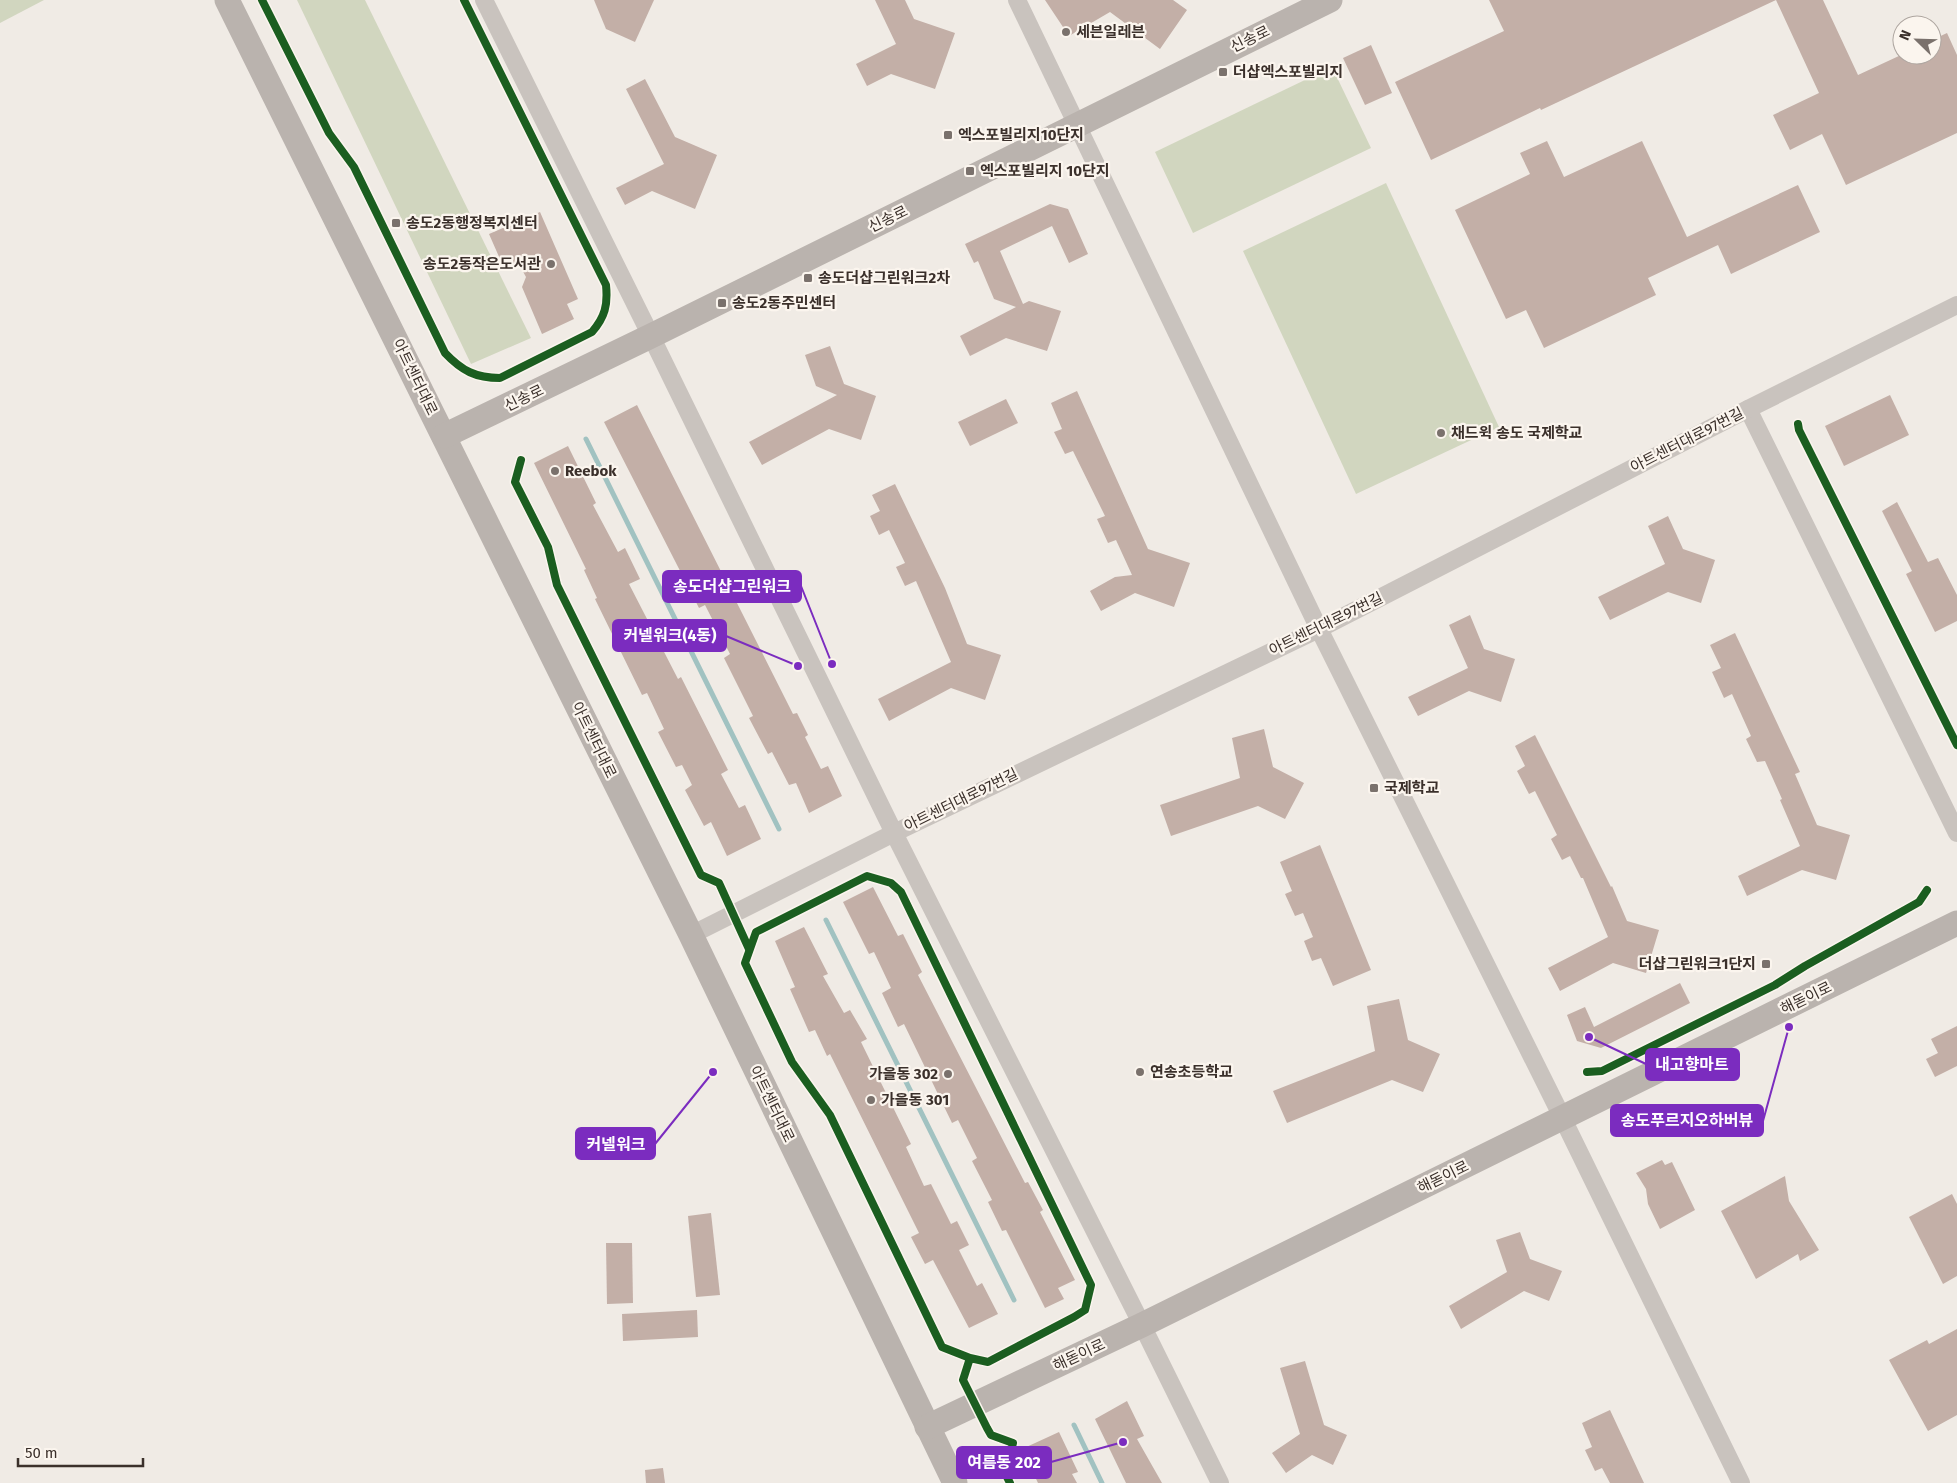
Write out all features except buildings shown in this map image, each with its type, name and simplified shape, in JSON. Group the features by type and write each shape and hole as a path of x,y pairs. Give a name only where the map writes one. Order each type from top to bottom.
{"street":[{"name":"아트센터대로","path":"227,0 691,935 956,1483"},
{"path":"484,0 894,832 1220,1483"},
{"path":"1018,0 1319,629 1563,1118 1741,1483"},
{"name":"신송로","path":"444,436 651,336 1330,0"},
{"name":"아트센터대로97번길","path":"691,935 894,832 1319,629 1748,408 1957,305"},
{"path":"1748,408 1957,833"},
{"name":"해돋이로","path":"928,1427 1142,1325 1957,923"}],"green space":[{"path":"0,0 44,0 0,23"},
{"path":"297,0 365,0 531,338 471,364"},
{"path":"1332,67 1371,148 1193,233 1155,152"},
{"path":"1386,183 1499,427 1356,494 1243,251"}],"waterway":[{"path":"586,439 779,829"},
{"path":"826,920 1014,1300"},
{"path":"1074,1425 1102,1483"}],"cycle path":[{"path":"262,0 329,133 354,167 445,353 470,372 484,377 500,378 592,332 605,310 606,285 464,0"},
{"path":"1798,424 1799,430 1957,745"},
{"path":"521,460 515,482 548,547 557,585 701,875 719,883 749,949"},
{"path":"970,1358 988,1362 1074,1317 1085,1310 1091,1285 901,892 891,883 867,876 756,932 745,963 792,1062 830,1115 942,1347 970,1358 963,1380 987,1428 991,1435 1013,1443 1005,1473 1010,1483"},
{"path":"1587,1072 1602,1071 1775,985 1919,902 1927,890"}],"place":[{"name":"세븐일레븐","path":"1066,32"},
{"name":"더샵엑스포빌리지","path":"1223,72"},
{"name":"엑스포빌리지10단지","path":"948,135"},
{"name":"엑스포빌리지 10단지","path":"970,171"},
{"name":"송도2동행정복지센터","path":"396,223"},
{"name":"송도2동작은도서관","path":"551,264"},
{"name":"송도더샵그린워크2차","path":"808,278"},
{"name":"송도2동주민센터","path":"722,303"},
{"name":"채드윅 송도 국제학교","path":"1441,433"},
{"name":"Reebok","path":"555,471"},
{"name":"송도더샵그린워크","path":"832,664"},
{"name":"커넬워크(4동)","path":"798,666"},
{"name":"국제학교","path":"1374,788"},
{"name":"더샵그린워크1단지","path":"1766,964"},
{"name":"송도푸르지오하버뷰","path":"1789,1027"},
{"name":"내고향마트","path":"1589,1037"},
{"name":"커넬워크","path":"713,1072"},
{"name":"연송초등학교","path":"1140,1072"},
{"name":"가을동 302","path":"948,1074"},
{"name":"가을동 301","path":"871,1100"},
{"name":"여름동 202","path":"1123,1442"}]}
